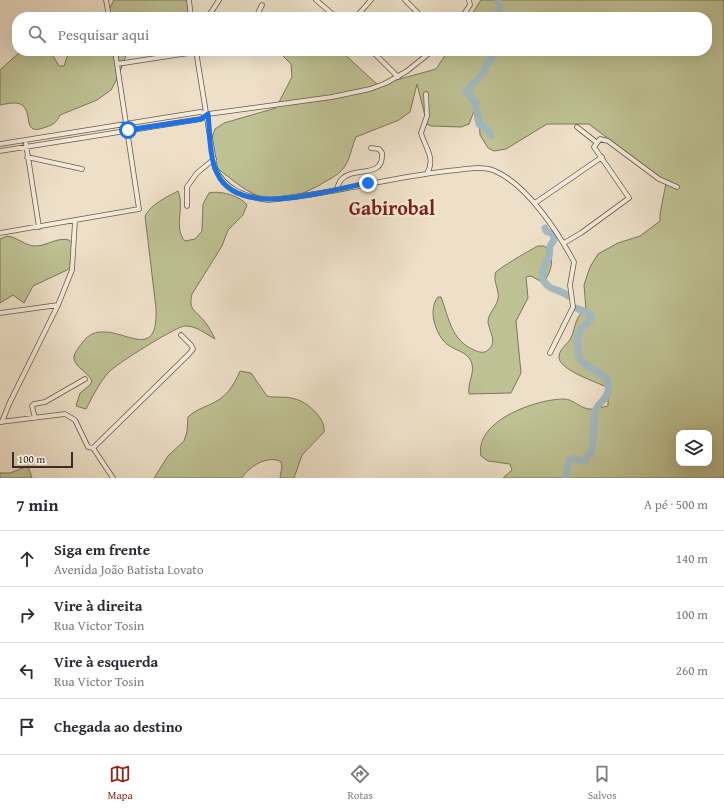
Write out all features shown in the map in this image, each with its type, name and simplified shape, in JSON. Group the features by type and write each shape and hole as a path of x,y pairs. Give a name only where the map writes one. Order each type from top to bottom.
{"street":[{"path":"106,0 108,12"},
{"path":"189,0 190,12"},
{"path":"211,12 219,0"},
{"path":"316,0 330,12"},
{"path":"360,12 371,0"},
{"path":"406,0 417,12"},
{"path":"464,12 469,2"},
{"path":"258,12 262,5"},
{"path":"0,233 139,209 116,56"},
{"path":"117,64 166,56"},
{"path":"197,56 208,114 214,159 219,176 225,184 234,190 254,198 268,200 283,199 427,173 469,169 490,169 502,175 534,203 564,243 574,262 570,285 573,307 550,353"},
{"path":"377,56 398,77"},
{"path":"0,144 200,112 208,114 332,97 370,90 398,77 425,56"},
{"path":"426,94 427,116 420,132 432,159 431,166 427,173"},
{"path":"0,151 201,119 208,114"},
{"path":"577,128 596,142"},
{"path":"564,243 581,233 629,198 594,147 596,142 600,139 608,141 659,179 677,187"},
{"path":"25,140 39,226"},
{"path":"337,189 341,180 347,176 378,168 381,165 382,153 379,149 371,148"},
{"path":"28,157 82,169"},
{"path":"534,203 602,157"},
{"path":"187,206 187,187 197,173 214,159"},
{"path":"75,220 72,270 58,305 8,404 1,422 65,414 75,420 88,447 93,448 113,478"},
{"path":"0,313 58,305"},
{"path":"93,448 189,354 192,345 182,335"},
{"path":"35,418 32,406 34,404 45,402 85,379"}],"green space":[{"path":"114,0 188,0 190,12 108,12"},
{"path":"481,0 724,0 724,478 503,478 512,470 510,464 488,461 481,456 481,444 487,432 509,414 524,408 538,403 564,399 570,400 589,409 608,406 608,388 571,371 560,361 559,356 562,348 571,338 578,318 586,309 584,285 590,267 598,254 618,243 640,236 660,221 666,183 589,124 547,124 506,149 494,151 488,148 480,135 478,101 469,124 461,127 431,126 427,124 417,84 410,112 399,120 356,137 347,163 340,172 333,178 301,194 287,198 263,198 241,187 216,167 212,138 215,129 224,123 276,108 292,77 291,64 283,56 346,56 378,85 436,69 445,56 712,56 712,12 473,12"},
{"path":"15,56 53,56 59,66 64,66 67,56 126,56 111,90 97,100 60,115 51,125 38,129 33,129 31,127 25,109 22,105 14,103 0,105 0,70"},
{"path":"178,191 180,197 179,224 185,241 195,239 202,231 203,204 209,193 218,192 230,194 240,199 247,205 243,215 228,230 222,246 192,294 192,307 202,318 215,339 192,327 184,326 178,328 133,354 109,372 99,385 86,409 76,406 80,393 90,385 92,381 77,365 74,359 75,353 82,343 92,334 105,332 140,339 149,337 155,328 156,308 145,216 155,204"},
{"path":"7,236 33,246 57,240 69,240 72,243 72,266 67,270 33,286 24,303 13,295 0,303 0,239"},
{"path":"538,246 544,246 548,249 552,261 545,280 540,281 531,276 526,277 528,298 516,321 521,373 511,393 469,394 469,386 473,369 471,361 467,355 448,345 440,336 433,316 435,302 438,297 441,297 452,328 466,346 476,351 485,352 491,347 493,340 488,319 498,299 495,278 496,272"},
{"path":"240,371 251,373 267,396 295,399 300,401 310,407 322,422 324,432 302,455 294,478 280,478 282,466 281,462 271,460 254,466 242,478 154,478 168,456 184,441 187,432 188,417 195,411 220,399 232,387"},
{"path":"28,466 32,478 0,478 0,473 10,473"}],"waterway":[{"path":"498,0 500,7 498,12"},
{"path":"491,56 492,58 485,67 485,71 466,91 475,102 479,124 488,130 491,136"},
{"path":"545,228 546,231 553,234 554,240 550,246 549,257 543,270 542,278 548,286 568,296"},
{"path":"566,478 569,460 574,458 581,461 586,460 592,450 595,412 606,397 608,391 607,380 599,372 585,364 579,357 577,337 591,319 591,316 589,313 576,308"}],"district":[{"name":"Gabirobal","path":"392,208"}],"route":[{"path":"128,130 201,119 208,114 215,168 219,176 225,184 234,190 254,198 268,200 283,199 368,183"}]}
